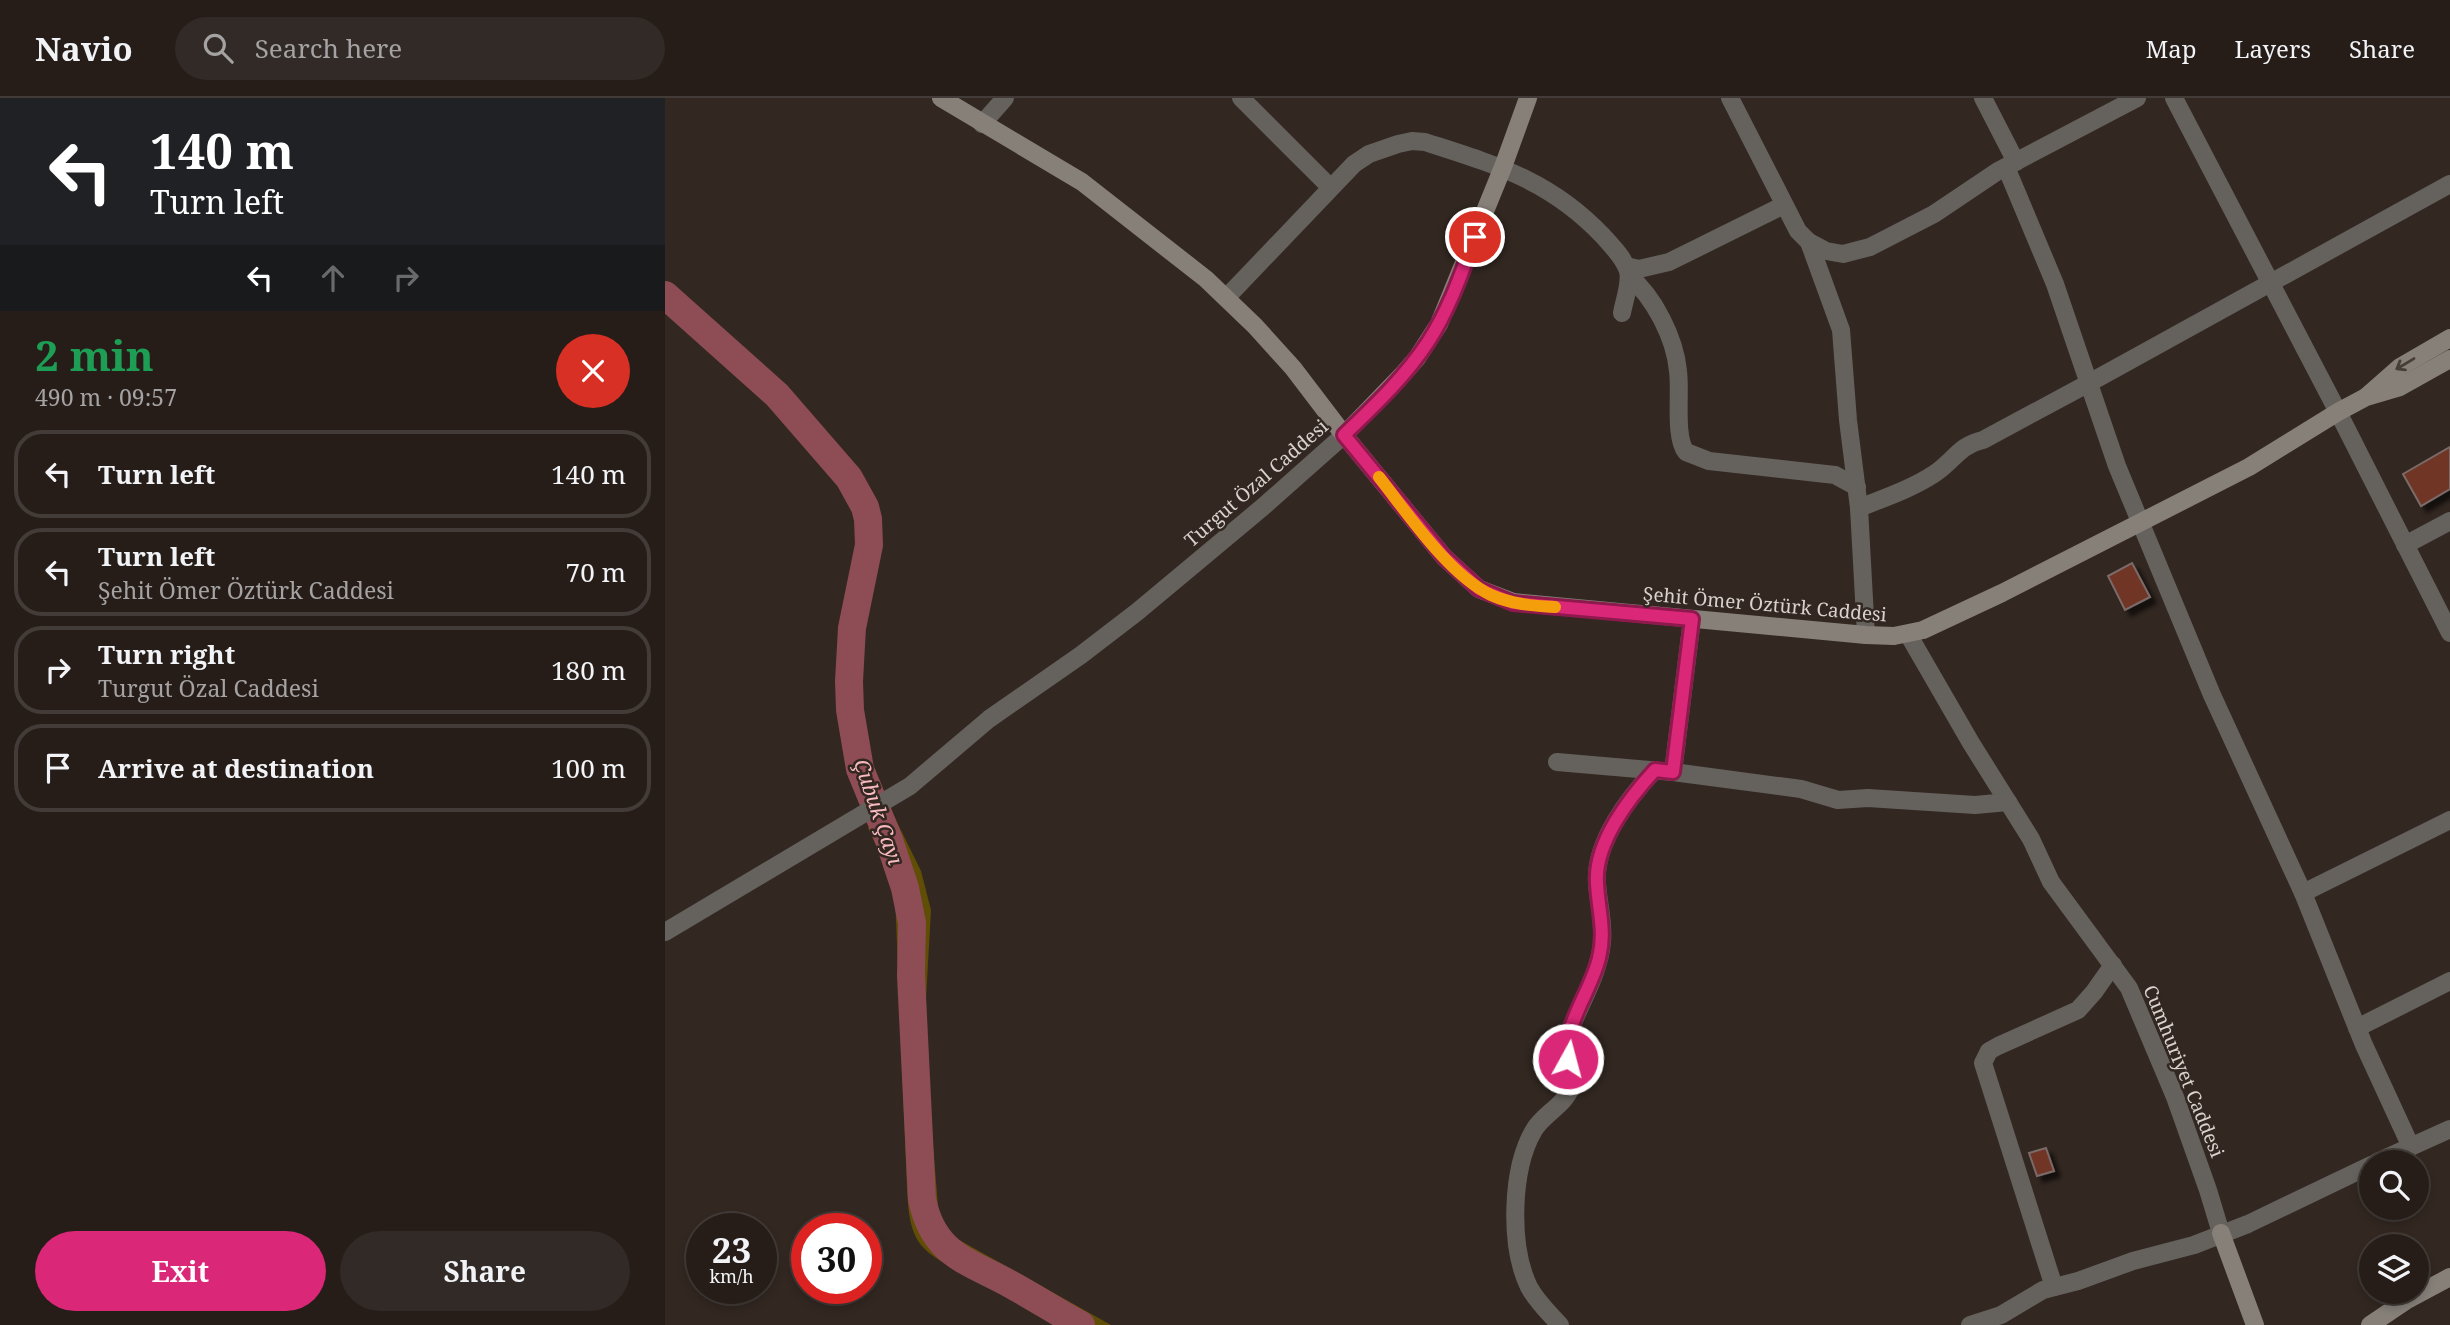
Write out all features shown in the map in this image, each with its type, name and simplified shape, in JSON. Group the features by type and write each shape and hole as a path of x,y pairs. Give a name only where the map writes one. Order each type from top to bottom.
{"street":[{"name":"Şehit Ömer Öztürk Caddesi","path":"941,98 1081,182 1182,260 1226,298 1293,369 1444,557 1479,589 1513,603 1865,635 1908,634 1938,624 2142,522 2249,467 2366,397 2400,387 2450,359"},
{"path":"982,124 1005,98"},
{"path":"1241,98 1330,187"},
{"name":"Turgut Özal Caddesi","path":"665,932 887,801 928,772 989,719 1137,612 1344,435 1404,373 1434,332 1457,284 1528,98"},
{"path":"1730,98 1798,231 1809,242 1826,251 1843,254 1870,247 1934,214 2011,164 2137,98"},
{"path":"1983,98 2011,164 2055,284 2117,466 2212,695 2304,893 2357,1027 2410,1147"},
{"path":"2173,98 2338,412 2450,633"},
{"path":"1226,298 1354,164 1369,154 1412,141 1425,142 1524,176 1565,202 1597,230 1653,306 1674,353 1678,370 1680,439 1686,452 1709,461 1835,475 1857,487"},
{"path":"1859,508 1905,490 1933,475 1965,446 1983,440 2089,383 2450,184"},
{"path":"1627,271 1658,267 1784,205"},
{"path":"1809,242 1841,330 1859,508 1865,635"},
{"path":"1622,313 1627,271"},
{"name":"Şehit Ömer Öztürk Caddesi","path":"2366,397 2400,367 2450,338"},
{"path":"2405,545 2450,521"},
{"path":"1560,1325 1535,1296 1522,1268 1516,1214 1519,1170 1526,1145 1540,1120 1568,1095 1571,1070 1566,1048 1567,1038 1594,976 1602,943 1603,926 1596,879 1598,865 1608,837 1623,810 1639,788 1664,771 1692,619"},
{"name":"Cumhuriyet Caddesi","path":"1908,634 2037,851 2051,882 2129,988 2175,1097 2255,1325"},
{"path":"1557,762 1664,771 1801,789 1839,800 1868,798 1975,805 2008,802"},
{"path":"2304,893 2450,820"},
{"path":"2054,1287 1983,1063 1989,1051 2078,1010 2113,965"},
{"path":"2357,1027 2450,981"},
{"path":"2403,1150 2450,1129"},
{"path":"1970,1325 2001,1315 2043,1290 2194,1245 2248,1224 2359,1171"},
{"path":"2370,1325 2407,1300 2450,1277"}],"shaded area":[{"path":"893,814 921,871 931,910 926,999 928,1083 939,1218 944,1228 954,1237 1111,1325 1057,1324 1050,1321 1007,1292 939,1260 921,1245 914,1232 907,1195 895,896 889,873 868,828"}],"building":[{"path":"2450,447 2450,489 2421,506 2403,474"},
{"path":"2132,563 2150,597 2125,610 2108,576"},
{"path":"2046,1148 2054,1171 2037,1176 2029,1153"}],"waterway":[{"name":"Çubuk Çayı","path":"665,295 777,395 849,478 865,507 869,545 852,628 850,710 860,769 889,840 905,888 912,923 911,976 922,1199 934,1232 954,1253 1081,1325"}],"slow traffic":[{"path":"1379,477 1444,557 1479,589 1513,603 1555,607"}],"route":[{"path":"1475,237 1457,284 1429,341 1378,402 1344,435 1444,557 1479,589 1513,603 1533,606 1692,619 1673,772 1655,770 1628,801 1608,837 1598,865 1596,879 1603,926 1602,943 1594,976 1567,1038 1568,1059"}]}
